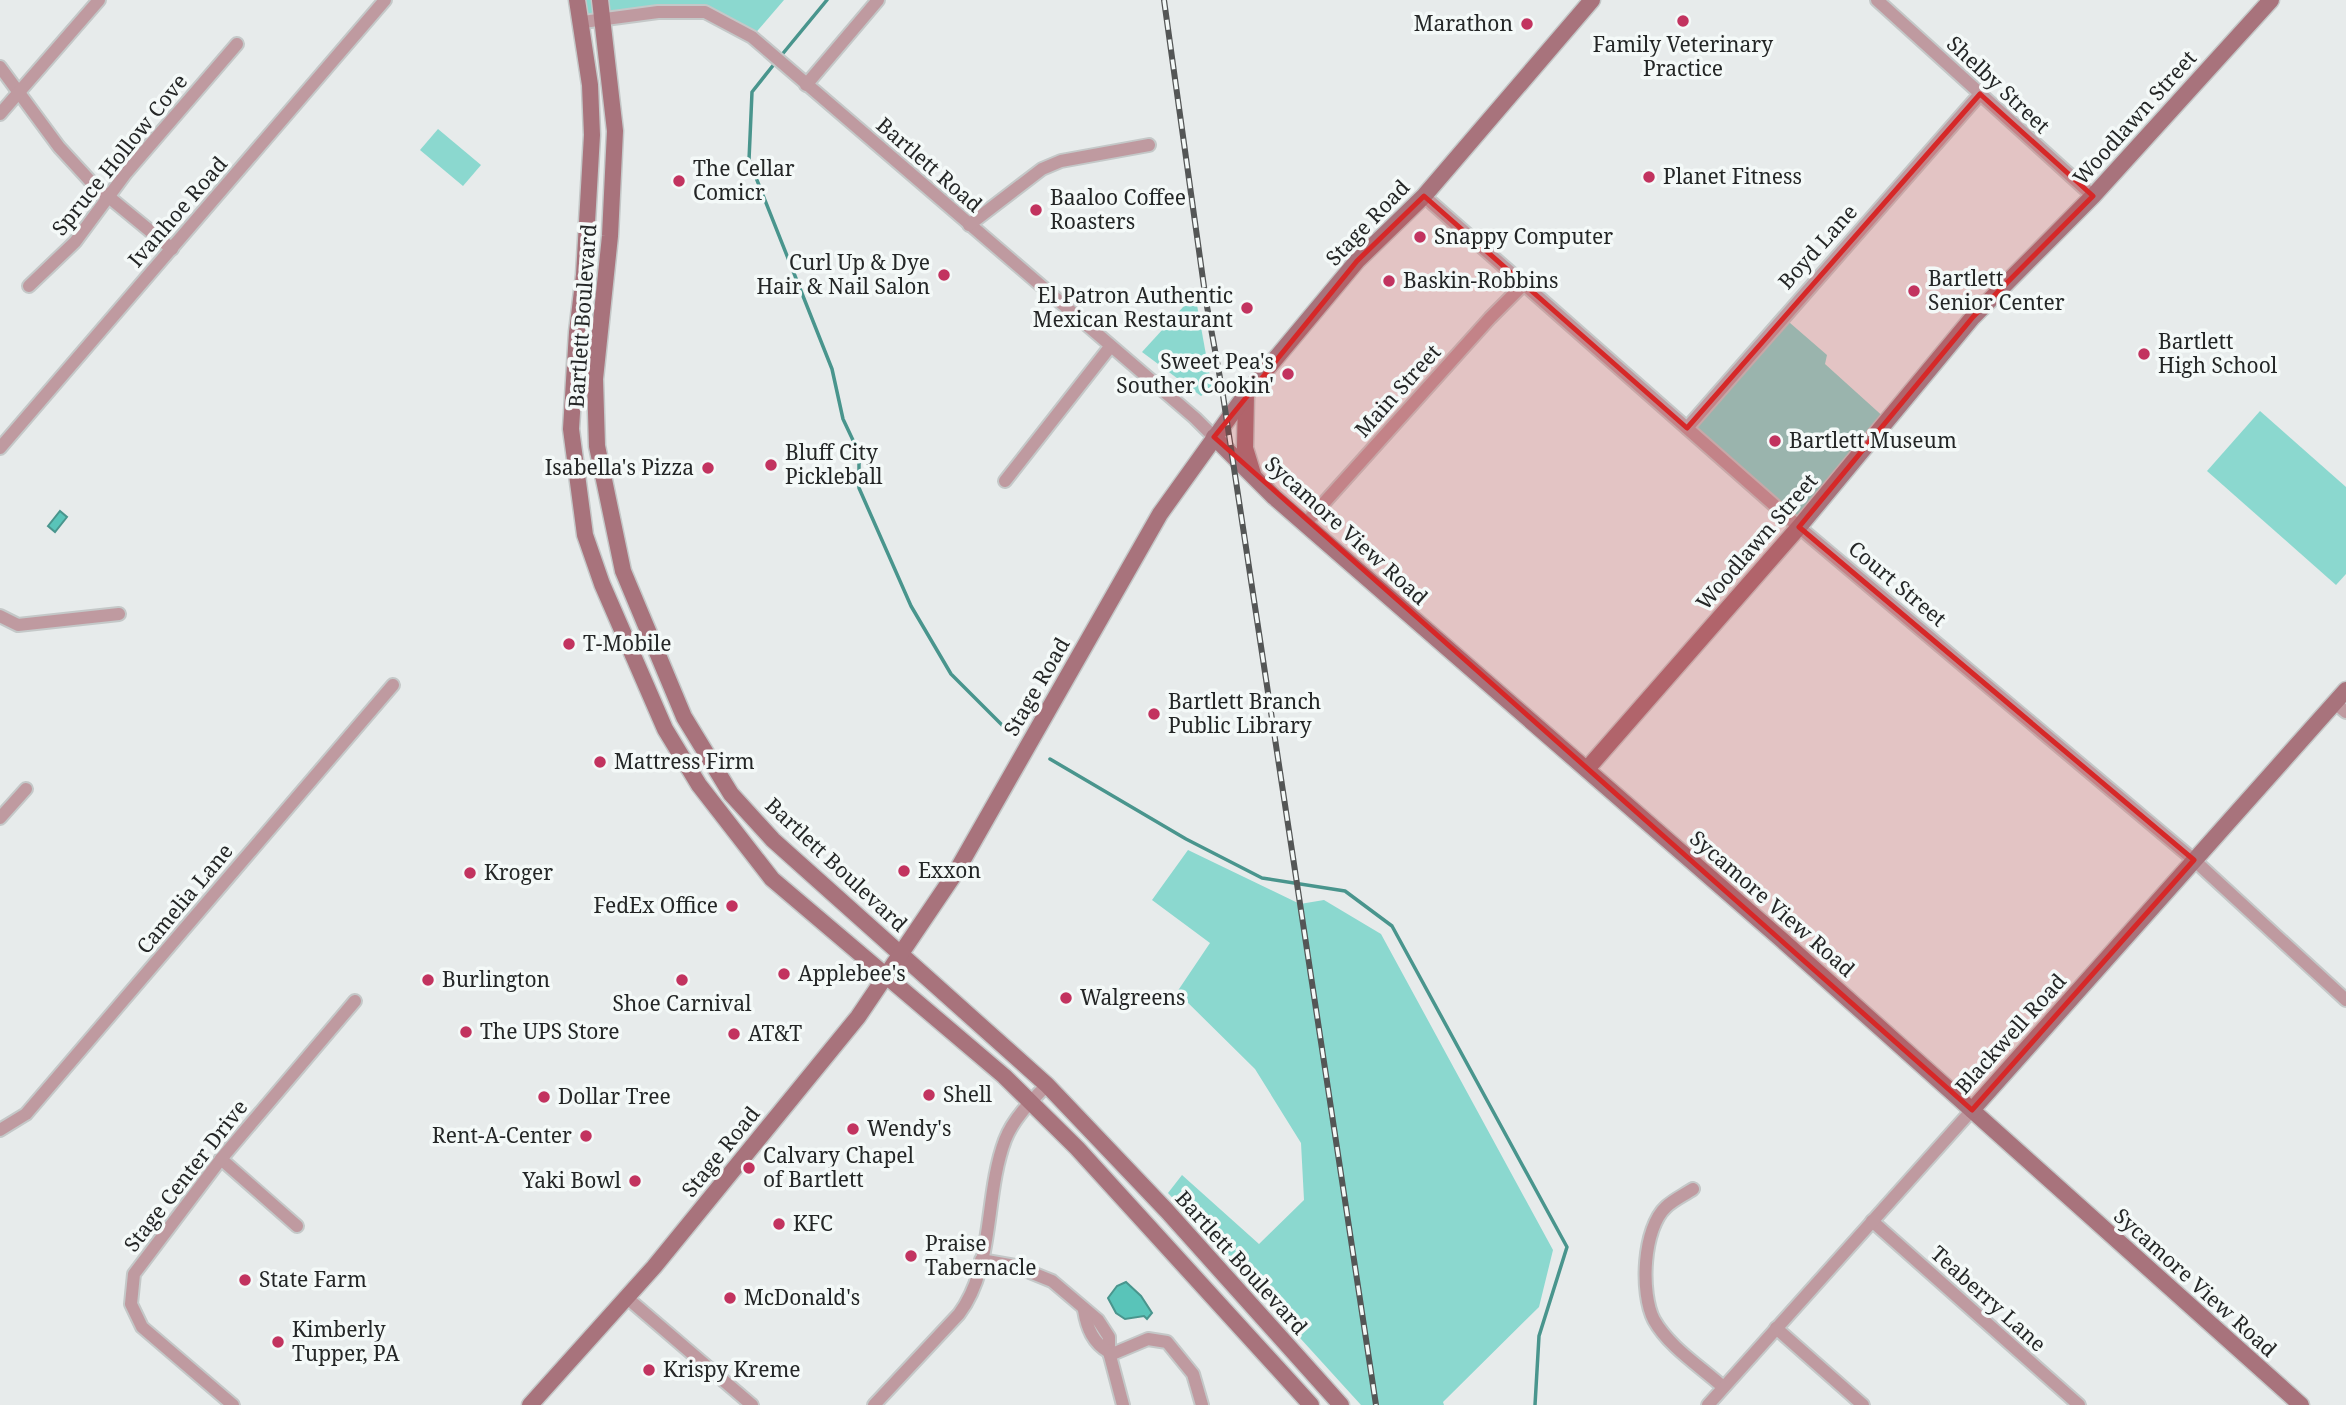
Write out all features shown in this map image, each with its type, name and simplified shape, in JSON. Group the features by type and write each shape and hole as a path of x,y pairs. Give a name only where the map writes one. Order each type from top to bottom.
{"main road":[{"name":"Bartlett Boulevard","path":"578,0 583,22 592,135 584,275 576,332 570,429 585,535 602,584 664,729 705,794 772,879 1030,1102 1077,1148 1311,1405"},
{"name":"Bartlett Boulevard","path":"600,0 605,18 615,131 610,236 595,379 597,446 623,571 684,717 731,794 773,840 1047,1085 1167,1211 1341,1405"},
{"name":"Stage Road","path":"530,1405 626,1297 858,1017 956,872 1160,514 1246,394 1357,261 1424,195 1592,0"},
{"name":"Woodlawn Street","path":"1587,769 1799,527 1973,317 2093,196 2270,0"},
{"path":"592,135 615,131"},
{"path":"576,332 598,332"},
{"path":"1246,394 1245,448 1253,476"},
{"name":"Sycamore View Road","path":"1214,438 1305,524 1587,769 2301,1405"},
{"name":"Blackwell Road","path":"1972,1110 2194,860 2342,702"}],"street":[{"path":"0,114 99,0"},
{"name":"Ivanhoe Road","path":"0,448 385,0"},
{"path":"806,85 878,0"},
{"name":"Shelby Street","path":"1877,0 2093,196"},
{"name":"Bartlett Road","path":"583,22 658,12 705,12 752,37 1195,418 1214,438"},
{"name":"Spruce Hollow Cove","path":"29,286 75,242 108,197 237,44"},
{"path":"0,68 59,147 108,197 172,249"},
{"name":"Boyd Lane","path":"1687,428 1782,316 1980,94"},
{"path":"969,225 1042,169 1061,161 1149,145"},
{"name":"Court Street","path":"1424,195 1799,527 2194,860 2346,1000"},
{"name":"Main Street","path":"1305,524 1490,318 1523,285"},
{"path":"1005,481 1110,347"},
{"path":"0,617 18,625 119,614"},
{"name":"Camelia Lane","path":"0,1130 26,1114 393,685"},
{"path":"0,818 26,789"},
{"name":"Stage Center Drive","path":"233,1405 142,1327 131,1304 134,1274 221,1159 355,1001"},
{"path":"874,1405 964,1307 978,1280 995,1173 1006,1138 1030,1102 1047,1085"},
{"name":"Blackwell Road","path":"1707,1405 1972,1110"},
{"path":"221,1159 297,1226"},
{"path":"1693,1189 1664,1208 1650,1235 1647,1293 1653,1317 1666,1335 1723,1387"},
{"name":"Teaberry Lane","path":"1872,1221 2079,1405"},
{"path":"981,1260 1015,1266 1045,1278 1084,1310 1089,1331 1097,1343 1110,1353 1123,1405"},
{"path":"626,1297 752,1405"},
{"path":"1776,1328 1863,1405"},
{"path":"1110,1353 1153,1338 1167,1342 1193,1374 1202,1405"}],"highlighted area":[{"path":"1980,94 2093,196 1973,317 1799,527 2194,860 1972,1110 1214,437 1357,261 1424,196 1687,428"}],"shaded area":[{"path":"577,0 784,0 752,37 705,12 583,22"},
{"path":"438,129 481,165 463,186 420,150"},
{"path":"1195,294 1212,388 1201,396 1142,352"},
{"path":"1782,316 1827,355 1825,364 1887,420 1799,527 1687,428"},
{"path":"2260,411 2346,487 2346,574 2336,585 2207,471"},
{"path":"60,511 67,517 55,532 48,526"},
{"path":"1188,850 1300,904 1324,900 1381,934 1553,1250 1539,1307 1443,1402 1444,1405 1361,1405 1168,1193 1182,1175 1259,1244 1304,1200 1301,1143 1255,1069 1177,992 1210,943 1152,900"},
{"path":"1126,1282 1141,1296 1152,1313 1147,1319 1144,1316 1125,1319 1116,1313 1108,1298 1117,1286"}],"waterway":[{"path":"780,57 827,0"},
{"path":"775,63 752,92 749,160 832,369 843,419 859,453 859,488 911,606 951,674 1010,733"},
{"path":"1050,759 1186,839 1262,878 1345,891 1392,926 1567,1247 1539,1336 1535,1405"}],"railway":[{"path":"1164,0 1206,301 1222,389 1376,1405"}],"place":[{"name":"Family Veterinary Practice","path":"1683,21"},
{"name":"Marathon","path":"1527,24"},
{"name":"Planet Fitness","path":"1649,177"},
{"name":"The Cellar Comicr","path":"679,181"},
{"name":"Baaloo Coffee Roasters","path":"1036,210"},
{"name":"Snappy Computer","path":"1420,237"},
{"name":"Curl Up & Dye Hair & Nail Salon","path":"944,275"},
{"name":"Baskin-Robbins","path":"1389,281"},
{"name":"Bartlett Senior Center","path":"1914,291"},
{"name":"El Patron Authentic Mexican Restaurant","path":"1247,308"},
{"name":"Bartlett High School","path":"2144,354"},
{"name":"Sweet Pea's Souther Cookin'","path":"1288,374"},
{"name":"Bartlett Museum","path":"1775,441"},
{"name":"Bluff City Pickleball","path":"771,465"},
{"name":"Isabella's Pizza","path":"708,468"},
{"name":"T-Mobile","path":"569,644"},
{"name":"Bartlett Branch Public Library","path":"1154,714"},
{"name":"Mattress Firm","path":"600,762"},
{"name":"Exxon","path":"904,871"},
{"name":"Kroger","path":"470,873"},
{"name":"FedEx Office","path":"732,906"},
{"name":"Applebee's","path":"784,974"},
{"name":"Burlington","path":"428,980"},
{"name":"Shoe Carnival","path":"682,980"},
{"name":"Walgreens","path":"1066,998"},
{"name":"The UPS Store","path":"466,1032"},
{"name":"AT&T","path":"734,1034"},
{"name":"Shell","path":"929,1095"},
{"name":"Dollar Tree","path":"544,1097"},
{"name":"Wendy's","path":"853,1129"},
{"name":"Rent-A-Center","path":"586,1136"},
{"name":"Calvary Chapel of Bartlett","path":"749,1168"},
{"name":"Yaki Bowl","path":"635,1181"},
{"name":"KFC","path":"779,1224"},
{"name":"Praise Tabernacle","path":"911,1256"},
{"name":"State Farm","path":"245,1280"},
{"name":"McDonald's","path":"730,1298"},
{"name":"Kimberly Tupper, PA","path":"278,1342"},
{"name":"Krispy Kreme","path":"649,1370"}]}
